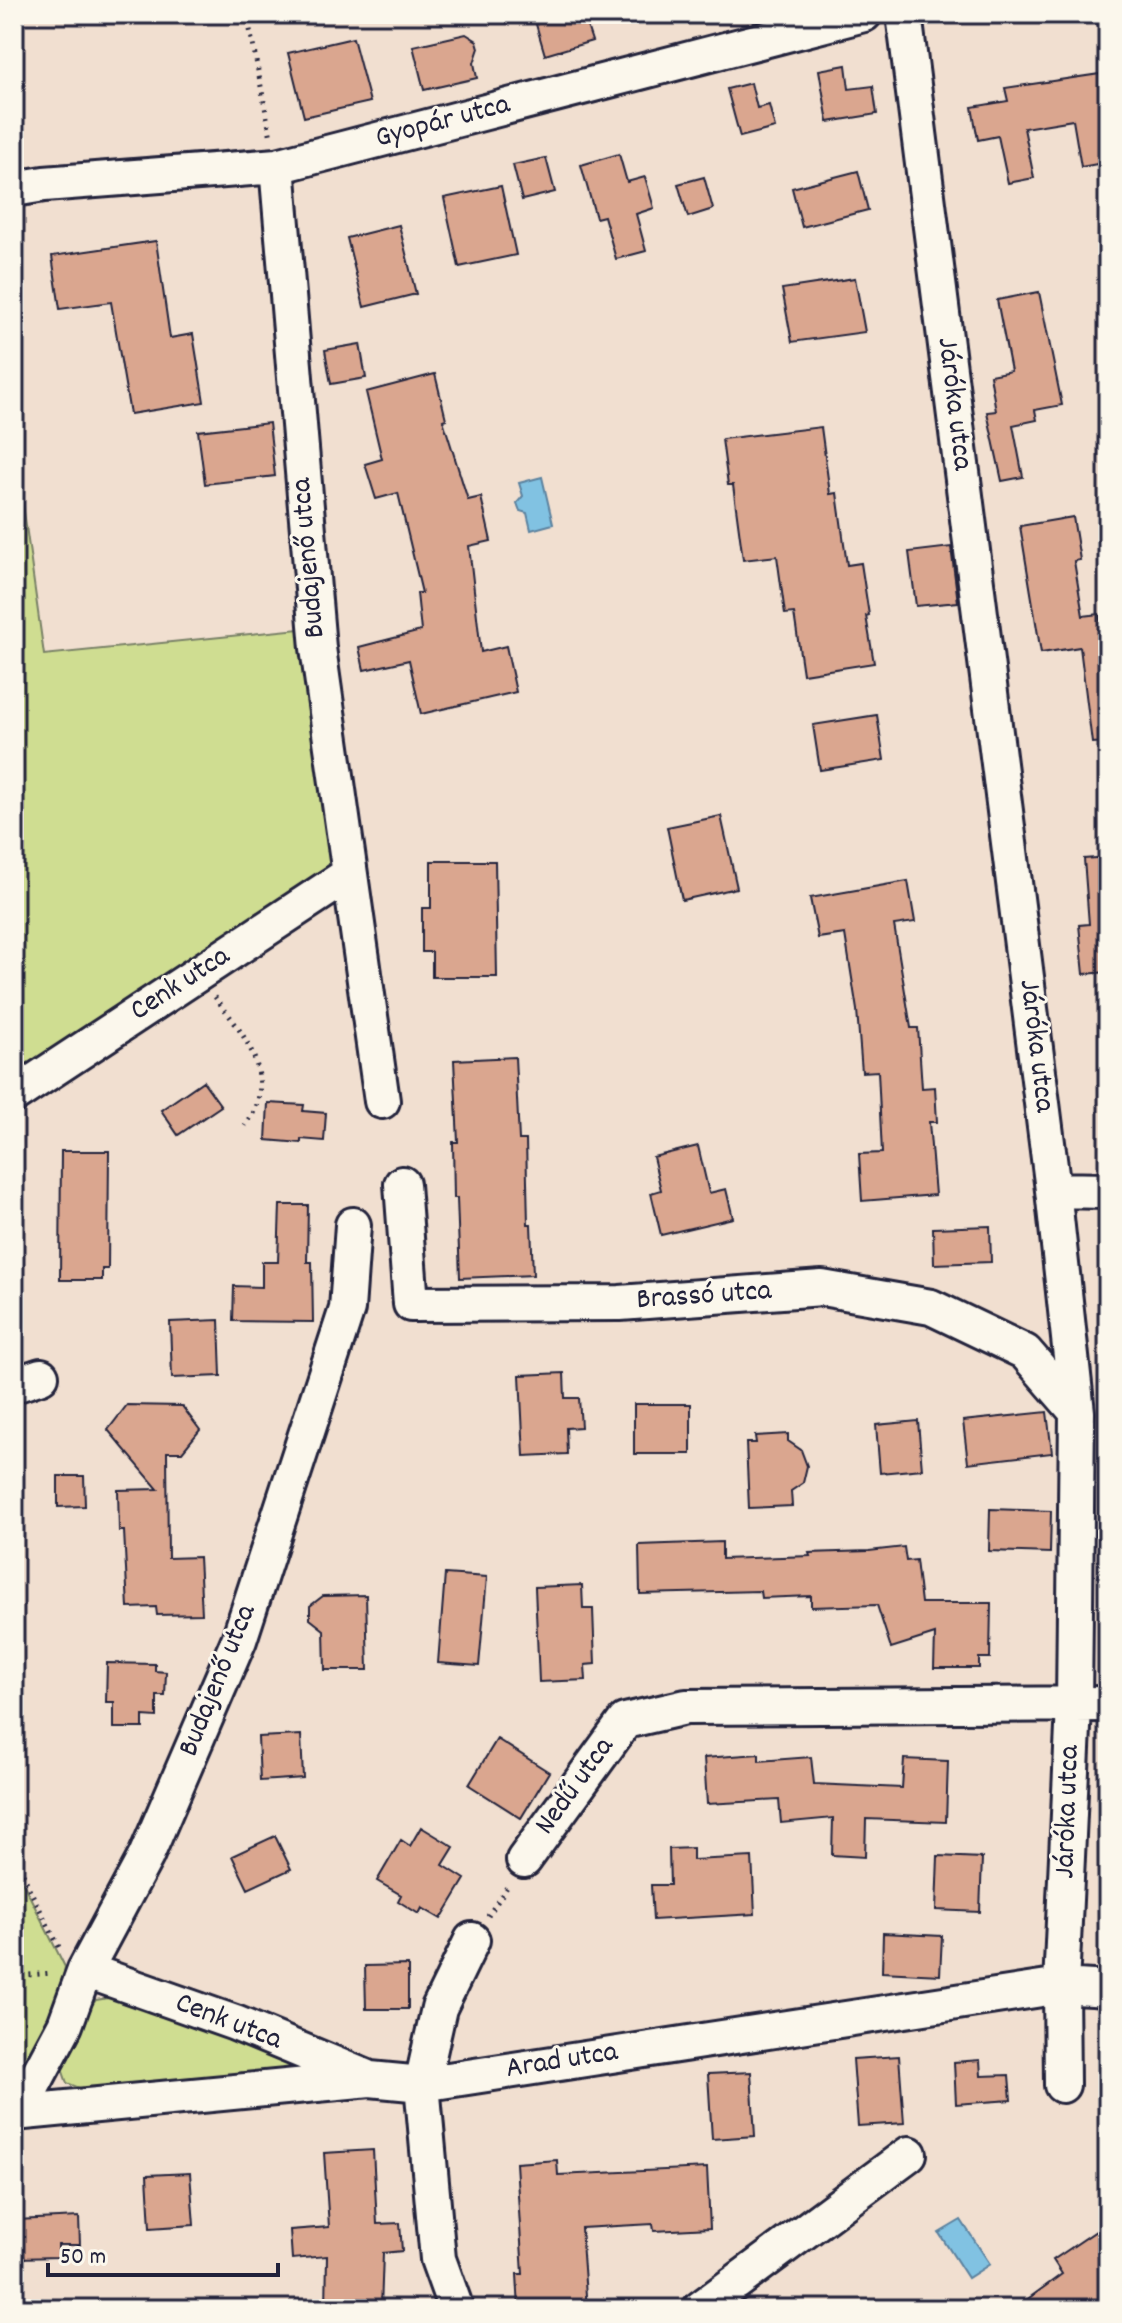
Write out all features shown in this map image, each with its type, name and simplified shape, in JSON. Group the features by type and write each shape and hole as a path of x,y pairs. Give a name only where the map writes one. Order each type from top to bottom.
{"street":[{"name":"Gyopár utca","path":"14,189 277,166 864,14"},
{"name":"Járóka utca","path":"904,14 1053,1190 1077,1412 1074,1706 1061,1986 1062,2085"},
{"name":"Budajenő utca","path":"277,166 318,648 382,1101"},
{"name":"Cenk utca","path":"14,1095 348,875"},
{"name":"Brassó utca","path":"402,1184 411,1304 620,1303 822,1288 931,1307 1025,1352 1077,1412"},
{"path":"1053,1190 1108,1191"},
{"name":"Budajenő utca","path":"16,2113 65,2025 85,1970 146,1856 239,1640 347,1309 353,1225"},
{"name":"Nedű utca","path":"524,1860 625,1721 686,1707 1108,1704"},
{"path":"456,2309 438,2259 422,2084 439,2008 472,1940"},
{"name":"Cenk utca","path":"85,1970 235,2023 370,2079"},
{"name":"Arad utca","path":"16,2113 370,2079 422,2084 1061,1986 1108,1989"},
{"path":"700,2309 909,2154"}],"path":[{"path":"247,14 277,166"},
{"path":"197,975 235,1023 254,1054 259,1084 257,1104 245,1126"},
{"path":"14,1851 58,1947 85,1970"},
{"name":"Nedű utca","path":"472,1940 524,1860"}],"green space":[{"path":"14,440 44,655 299,629 334,868 14,1083"},
{"path":"14,1865 65,1967 55,2015 14,2091"},
{"path":"121,1996 224,2030 307,2071 138,2083 87,2091 67,2083 61,2066 72,2032 96,2000"}],"water":[{"path":"542,477 553,524 531,530 527,513 520,511 517,503 523,496 519,483"},
{"path":"961,2220 990,2264 968,2278 939,2233"}],"building":[{"path":"533,14 583,14 592,41 545,55"},
{"path":"466,34 477,41 479,48 474,63 477,78 424,90 413,46"},
{"path":"353,38 370,102 304,117 288,53"},
{"path":"846,65 849,89 873,86 877,114 828,122 819,70"},
{"path":"1100,74 1103,92 1108,94 1108,162 1081,167 1073,120 1024,128 1034,178 1008,183 998,136 978,140 972,107 1008,101 1005,88"},
{"path":"751,83 757,108 769,105 775,128 740,137 727,89"},
{"path":"619,154 627,182 645,177 654,208 636,214 646,251 616,259 604,216 596,218 581,165"},
{"path":"546,158 555,192 522,200 513,165"},
{"path":"858,171 868,210 802,227 792,188"},
{"path":"704,177 713,209 688,217 678,184"},
{"path":"501,186 516,255 459,267 444,198"},
{"path":"399,225 416,294 364,307 347,238"},
{"path":"156,241 170,338 193,334 204,402 130,414 111,302 60,309 52,256"},
{"path":"855,278 865,332 792,342 782,289"},
{"path":"1039,292 1062,405 1035,410 1037,420 1013,425 1023,477 1002,481 987,412 996,411 990,375 1011,371 997,300"},
{"path":"360,344 366,378 331,384 325,350"},
{"path":"435,374 446,419 443,420 468,500 481,497 491,541 469,546 481,652 506,646 516,692 421,714 409,660 364,670 359,647 421,631 417,593 422,593 398,493 376,499 365,464 382,459 366,392"},
{"path":"269,423 275,476 205,484 198,431"},
{"path":"821,427 830,494 837,493 847,565 861,563 874,663 803,674 794,613 785,614 777,556 743,560 733,485 728,485 722,439"},
{"path":"1073,517 1080,560 1074,561 1083,616 1099,614 1108,667 1108,742 1092,743 1080,647 1041,653 1020,526"},
{"path":"951,547 958,602 916,606 909,552"},
{"path":"877,715 884,760 820,770 813,725"},
{"path":"721,816 737,888 682,900 667,827"},
{"path":"1108,857 1108,972 1084,974 1079,925 1089,924 1084,859"},
{"path":"431,861 495,861 497,977 432,977 432,952 422,952 422,908 431,908"},
{"path":"908,881 915,922 894,925 911,1028 918,1028 922,1088 935,1087 937,1122 929,1122 935,1195 862,1201 859,1154 882,1153 878,1071 862,1072 857,1010 845,934 818,938 810,898"},
{"path":"515,1057 519,1140 526,1140 533,1275 460,1278 457,1198 454,1198 453,1142 458,1142 454,1060"},
{"path":"203,1081 221,1106 178,1135 161,1110"},
{"path":"268,1103 304,1105 303,1111 326,1113 324,1141 266,1140"},
{"path":"698,1146 709,1193 726,1189 733,1218 661,1235 651,1193 661,1190 653,1157"},
{"path":"61,1151 109,1151 108,1269 102,1269 102,1280 60,1280"},
{"path":"280,1205 308,1205 307,1262 312,1262 313,1322 233,1321 234,1286 262,1287 262,1262 278,1262"},
{"path":"990,1226 991,1262 934,1264 933,1228"},
{"path":"219,1320 221,1376 172,1378 170,1322"},
{"path":"564,1373 565,1398 579,1398 581,1427 566,1428 567,1454 524,1456 520,1375"},
{"path":"634,1404 691,1404 691,1454 634,1454"},
{"path":"127,1405 182,1406 200,1430 182,1452 167,1452 168,1558 199,1557 202,1614 157,1615 156,1607 128,1608 124,1531 119,1531 118,1490 158,1489 108,1430"},
{"path":"1047,1412 1052,1453 968,1463 963,1421"},
{"path":"918,1421 922,1469 880,1473 876,1425"},
{"path":"788,1434 788,1441 801,1450 807,1466 803,1483 791,1491 792,1506 749,1508 746,1443 756,1443 755,1436"},
{"path":"58,1476 84,1476 85,1506 58,1507"},
{"path":"990,1509 1051,1511 1050,1553 989,1551"},
{"path":"722,1542 722,1559 810,1556 809,1553 904,1547 906,1561 916,1560 921,1603 991,1603 990,1658 979,1658 979,1668 934,1668 935,1634 891,1648 877,1605 811,1607 811,1596 761,1598 760,1591 640,1594 639,1545"},
{"path":"445,1574 487,1577 479,1666 438,1663"},
{"path":"582,1585 583,1609 593,1609 595,1664 585,1665 586,1680 539,1682 535,1587"},
{"path":"366,1595 368,1670 325,1670 324,1630 310,1619 310,1606 323,1596"},
{"path":"107,1663 155,1664 155,1671 166,1672 165,1696 157,1696 157,1717 143,1716 143,1728 114,1728 114,1702 106,1702"},
{"path":"301,1735 303,1778 260,1781 258,1737"},
{"path":"497,1739 549,1772 521,1818 469,1785"},
{"path":"759,1754 759,1761 811,1757 814,1784 902,1788 904,1759 948,1761 946,1822 866,1819 865,1857 832,1855 833,1818 781,1823 779,1800 707,1804 704,1758"},
{"path":"421,1827 454,1847 443,1865 465,1879 441,1919 422,1908 419,1914 398,1901 401,1895 377,1881 401,1840 410,1846"},
{"path":"275,1836 291,1869 248,1889 232,1856"},
{"path":"693,1848 693,1860 752,1857 755,1914 653,1920 651,1885 670,1885 669,1849"},
{"path":"938,1856 982,1858 980,1912 936,1910"},
{"path":"883,1933 942,1936 940,1975 882,1972"},
{"path":"408,1965 408,2009 366,2009 365,1966"},
{"path":"899,2056 904,2123 858,2126 853,2059"},
{"path":"980,2060 981,2076 1009,2075 1011,2100 956,2104 954,2062"},
{"path":"751,2072 755,2136 712,2139 708,2074"},
{"path":"373,2150 377,2224 400,2223 402,2251 383,2253 381,2309 326,2309 327,2256 292,2259 290,2230 329,2227 324,2153"},
{"path":"557,2160 558,2175 707,2168 710,2228 654,2231 653,2224 581,2228 587,2309 519,2309 517,2274 523,2274 516,2163"},
{"path":"190,2173 194,2225 150,2228 147,2175"},
{"path":"79,2217 80,2245 58,2245 58,2257 17,2258 16,2220"},
{"path":"1108,2223 1108,2309 1014,2309 1062,2274 1053,2260"}]}
